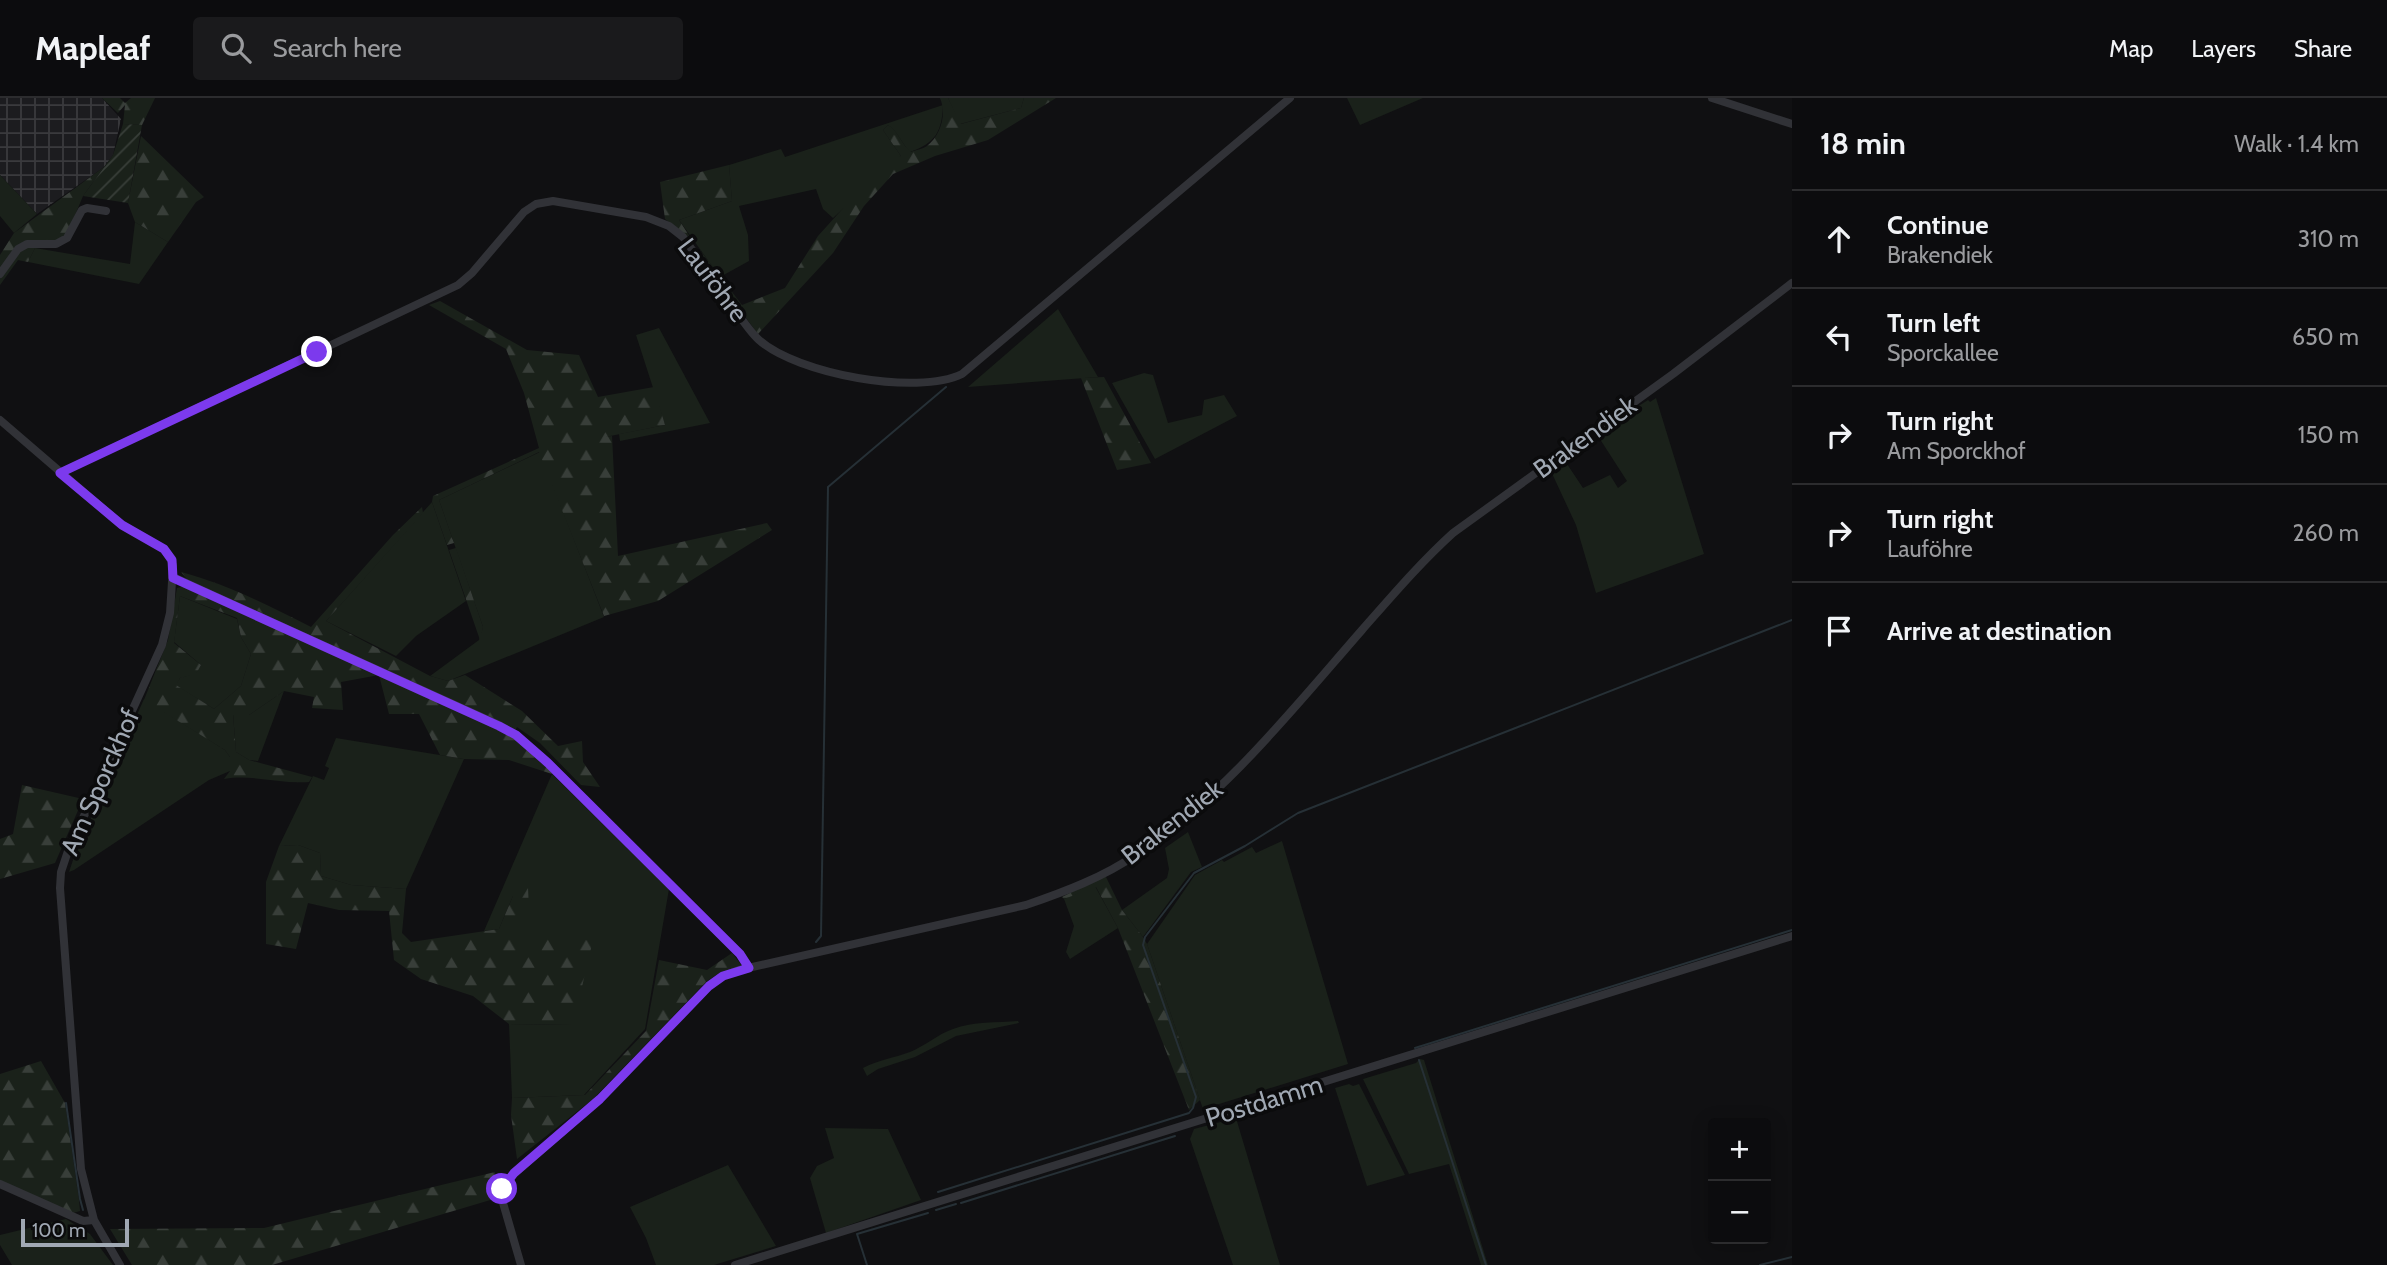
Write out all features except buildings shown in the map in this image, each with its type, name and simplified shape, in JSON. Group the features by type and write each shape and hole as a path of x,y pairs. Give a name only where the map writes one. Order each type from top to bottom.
{"street":[{"name":"Lauföhre","path":"60,473 458,285 524,212 536,204 554,201 646,217 669,226 683,237 753,334 769,348 787,358 838,375 863,379 949,381 962,374 1290,98"},
{"path":"1712,98 1792,124"},
{"path":"0,274 18,249 27,244 56,244 66,238 82,210 87,208 106,211"},
{"name":"Brakendiek","path":"521,1265 501,1196 507,1180 600,1099 709,986 723,976 749,968 1026,905 1068,891 1136,855 1188,814 1257,749 1423,559 1453,533 1673,374 1792,283"},
{"name":"Am Sporckhof","path":"0,420 122,525 164,549 172,560 170,613 162,645 68,851 61,872 61,908 82,1169 94,1220 120,1265"},
{"path":"173,578 323,644 516,735 548,763 731,945 749,968"},
{"name":"Postdamm","path":"735,1265 1792,936"},
{"path":"0,1184 83,1222 94,1220"}],"shaded area":[{"path":"0,98 102,98 121,119 113,155 104,167 37,214 0,175"}],"green space":[{"path":"102,98 120,98 125,103 131,98 155,98 142,125 123,124 125,105 118,113"},
{"path":"940,98 948,98 961,124 1021,108 1024,98 1056,98 988,140 935,156 893,174 864,206 833,253 758,334 698,253 700,250 742,305 785,288 818,236 884,163 901,156 883,130 888,125 892,128 911,152 925,147 936,136 941,124 943,111"},
{"path":"948,98 1024,98 1021,108 960,124"},
{"path":"1347,98 1423,98 1360,125"},
{"path":"943,105 936,135 926,145 910,152 888,125 883,130 901,156 833,218 823,209 816,189 739,206 748,235 749,261 720,277 679,220 732,201 729,165 781,149 785,157"},
{"path":"123,124 142,125 128,203 83,196 113,155"},
{"path":"141,136 204,197 196,202 168,242 135,222 128,203"},
{"path":"729,165 732,201 679,220 692,240 665,219 660,182"},
{"path":"104,167 83,196 67,234 56,241 26,248 35,248 28,262 18,260 0,285 0,255 14,233"},
{"path":"0,175 37,214 14,233 0,216"},
{"path":"135,222 168,242 139,284 28,262 35,248 130,264"},
{"path":"440,301 527,350 579,355 598,397 654,387 665,425 605,437 612,436 618,556 767,523 772,530 658,601 604,616 539,452 439,500 454,543 447,545 432,502 433,496 539,448 524,393 506,349 429,305"},
{"path":"1058,309 1098,377 968,387"},
{"path":"659,328 710,423 620,441 619,434 665,425 636,335"},
{"path":"1144,373 1153,375 1168,423 1202,415 1204,400 1224,395 1237,416 1155,459 1112,383"},
{"path":"1104,377 1151,463 1117,470 1081,378"},
{"path":"1656,398 1704,554 1596,593 1576,525 1549,467 1563,458 1583,488 1610,475 1618,488 1627,481 1596,433 1648,400 1650,402"},
{"path":"540,452 604,617 448,681 430,676 479,640 483,627 439,500"},
{"path":"432,502 466,601 416,636 396,656 326,621"},
{"path":"422,507 423,513 326,621 430,676 448,681 465,675 522,711 558,746 582,741 583,762 600,787 581,785 540,743 517,727 512,737 548,766 552,774 509,760 464,759 440,755 419,714 389,714 379,675 341,682 343,710 312,708 314,697 284,691 249,715 233,715 236,752 249,760 312,777 309,782 224,779 230,771 230,757 225,750 144,700 168,640 177,588 185,586 262,613 187,579 181,572 231,589 311,627 393,535","holes":["180,596 237,618 241,637 251,654 241,686 214,709 176,685 180,678 196,674 201,665 174,643"]},
{"path":"456,548 483,627 480,640 449,550"},
{"path":"180,596 237,619 241,637 251,654 241,686 214,709 175,685 180,678 196,673 201,665 174,642"},
{"path":"284,691 258,761 249,760 236,752 233,714 249,715"},
{"path":"144,699 225,750 230,757 230,771 209,780 69,872 75,854"},
{"path":"336,738 464,759 406,889 351,885 321,876 320,853 298,845 279,846 313,776 324,780 329,768 325,766"},
{"path":"552,774 669,889 645,1029 584,1095 512,1098 509,1024 573,1025 510,936 513,896 499,929 484,931"},
{"path":"22,785 83,799 55,863 0,879 0,839 13,834"},
{"path":"1188,832 1202,867 1191,872 1143,937 1122,910 1167,878 1169,869 1165,848"},
{"path":"1282,841 1348,1064 1203,1109 1147,944 1195,875 1252,847 1256,853"},
{"path":"298,845 320,853 321,876 351,885 406,889 402,933 411,942 499,929 513,896 528,888 529,910 511,936 593,940 573,1025 509,1024 473,996 421,979 394,960 389,911 339,910 308,903 296,949 266,944 266,882 279,846"},
{"path":"1105,875 1122,910 1147,944 1200,1100 1189,1110 1118,928 1096,887 1064,899 1062,897"},
{"path":"1095,886 1118,928 1070,959 1066,952 1074,926 1064,899"},
{"path":"732,953 742,966 721,972 707,981 593,1099 517,1159 511,1115 512,1098 585,1095 646,1031 659,960 707,970"},
{"path":"1019,1023 956,1036 915,1057 878,1069 867,1076 863,1068 910,1052 961,1026"},
{"path":"1420,1059 1424,1060 1488,1265 1481,1265 1449,1164 1409,1174 1363,1079 1416,1063"},
{"path":"41,1061 65,1103 80,1211 73,1213 0,1182 0,1074"},
{"path":"1359,1084 1405,1175 1367,1186 1335,1088"},
{"path":"1236,1118 1280,1265 1233,1265 1190,1139 1194,1129"},
{"path":"825,1128 888,1129 921,1200 826,1233 810,1178 817,1166 834,1158"},
{"path":"728,1165 776,1246 714,1265 656,1265 630,1207"},
{"path":"495,1172 497,1198 272,1265 132,1265 110,1229 264,1228"},
{"path":"66,1219 90,1234 113,1265 12,1265 0,1245 0,1235"}],"waterway":[{"path":"816,942 821,936 828,487 946,387"},
{"path":"938,1192 1189,1113 1196,1097 1143,945 1145,937 1194,873 1298,813 1792,620"},
{"path":"1415,1048 1792,930"},
{"path":"1419,1060 1486,1265"},
{"path":"66,1103 83,1210"},
{"path":"961,1203 1175,1136"},
{"path":"936,1210 956,1204"},
{"path":"867,1265 857,1234 928,1213"},
{"path":"1760,1265 1792,1257"}],"route":[{"path":"317,352 60,473 122,525 164,549 172,560 173,578 323,644 516,735 532,747 740,954 749,968 723,976 709,986 600,1099 514,1173 502,1189"}]}
